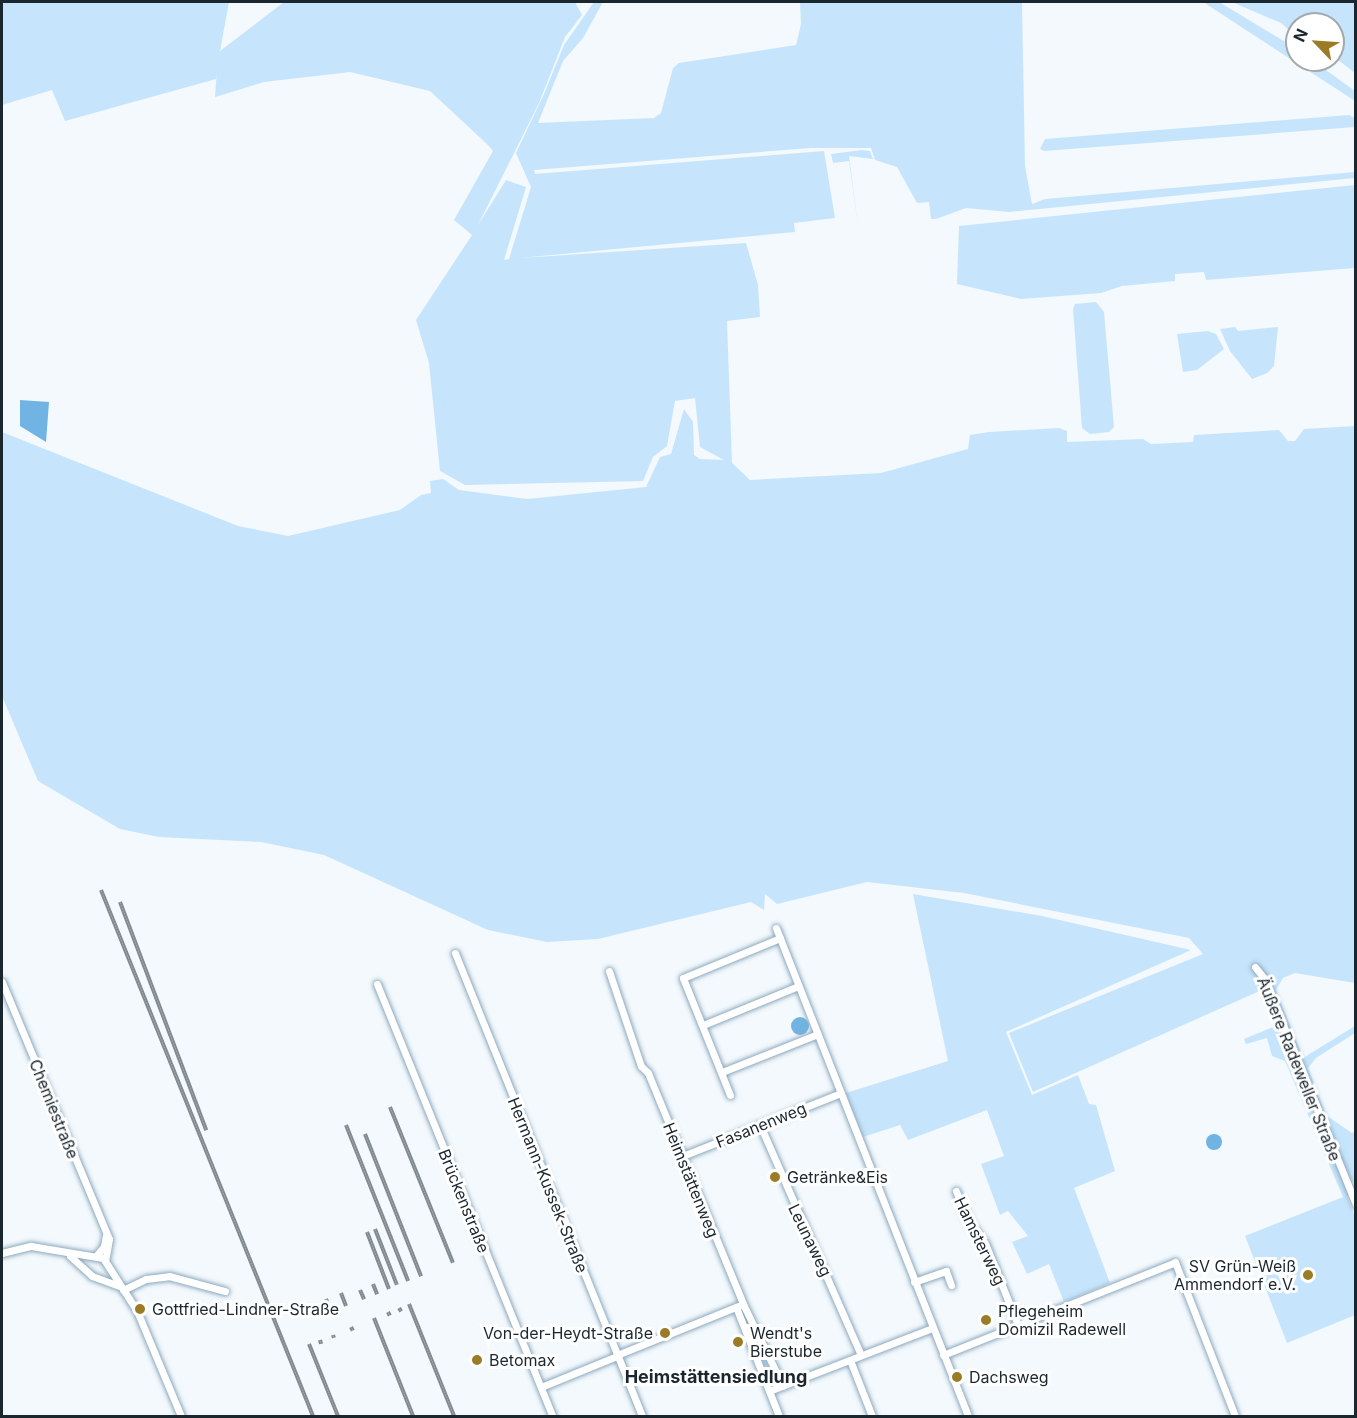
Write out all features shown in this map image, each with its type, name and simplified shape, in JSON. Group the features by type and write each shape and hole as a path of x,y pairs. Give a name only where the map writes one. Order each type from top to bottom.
{"street":[{"path":"776,928 968,1416"},
{"path":"730,1095 683,978 780,938"},
{"name":"Hermann-Kussek-Straße","path":"456,952 642,1416"},
{"name":"Äußere Radeweller Straße","path":"1255,967 1264,978 1356,1206"},
{"name":"Heimstättenweg","path":"609,970 641,1066 648,1073 739,1306 779,1416"},
{"name":"Chemiestraße","path":"2,982 110,1245 106,1264"},
{"name":"Brückenstraße","path":"377,984 552,1416"},
{"path":"702,1025 798,986"},
{"path":"722,1072 818,1034"},
{"name":"Fasanenweg","path":"680,1157 841,1093"},
{"name":"Leunaweg","path":"760,1125 861,1355"},
{"name":"Hamsterweg","path":"956,1191 969,1222 985,1243 1018,1325"},
{"path":"86,1268 106,1235"},
{"path":"2,1253 31,1246 94,1256 106,1264 137,1311 181,1416"},
{"path":"63,1251 86,1268 92,1276 99,1276 121,1288 146,1279 169,1276 225,1291"},
{"path":"943,1355 1175,1262 1235,1416"},
{"path":"99,1276 106,1264"},
{"path":"914,1282 946,1271 951,1285"},
{"path":"541,1387 739,1306"},
{"name":"Heimstättenweg","path":"739,1306 783,1386"},
{"path":"769,1391 932,1328"},
{"path":"850,1360 872,1416"}],"shaded area":[{"path":"2,2 229,2 220,51 284,2 575,2 582,15 565,37 539,103 478,225 506,180 526,187 504,260 509,259 531,187 516,153 544,94 564,45 594,2 603,2 583,38 563,61 538,123 654,118 661,113 673,68 679,63 796,45 801,24 800,2 1022,2 1025,166 1032,204 1045,199 1355,172 1355,178 1009,212 966,208 931,219 929,202 917,203 897,167 875,160 871,148 810,148 534,170 535,174 824,151 835,218 794,223 795,232 520,258 746,243 758,285 760,317 727,321 732,463 750,480 881,473 968,449 970,435 989,432 1059,428 1067,431 1067,442 1143,439 1151,444 1193,442 1194,435 1279,430 1288,441 1295,441 1304,429 1355,426 1355,983 1295,973 1283,978 1276,990 1303,1058 1355,1026 1355,1033 1316,1058 1308,1068 1326,1115 1352,1133 1355,1131 1355,1180 1347,1186 1351,1194 1347,1196 1355,1217 1355,1315 1287,1343 1245,1236 1343,1197 1285,1061 1272,1056 1267,1038 1246,1044 1244,1039 1278,1025 1264,989 1033,1092 1009,1033 1203,954 1189,938 964,893 867,882 777,904 765,894 764,910 751,902 598,939 547,942 488,930 324,855 261,842 159,837 120,829 38,781 2,696 2,432 238,526 288,536 400,510 421,495 431,493 430,481 443,479 459,490 527,499 646,487 660,457 671,454 684,409 693,422 694,455 700,459 724,460 700,447 695,398 675,401 667,446 653,457 643,481 465,485 440,471 429,363 416,320 472,235 454,220 493,151 489,146 430,91 350,72 264,82 215,97 217,69 216,79 65,121 52,90 2,105"},
{"path":"1203,2 1219,2 1285,42 1285,55"},
{"path":"1232,2 1355,2 1355,73 1345,65 1345,12 1285,12 1285,26"},
{"path":"1310,72 1329,72 1355,91 1355,101"},
{"path":"1349,115 1355,118 1355,127 1044,151 1040,149 1045,139"},
{"path":"870,151 873,159 849,156 858,226 849,161 833,163 831,154"},
{"path":"1355,185 1355,268 1206,280 1204,272 1175,274 1175,281 1122,286 1101,293 1021,299 957,284 959,226"},
{"path":"1096,302 1104,312 1114,427 1109,432 1090,434 1082,428 1073,309 1075,304"},
{"path":"1235,327 1238,331 1278,327 1274,366 1267,373 1252,379 1230,351 1220,329"},
{"path":"1208,331 1216,334 1224,349 1197,370 1183,372 1177,334"},
{"path":"913,894 1042,916 1191,950 1006,1032 1032,1095 1078,1075 1089,1104 1096,1105 1115,1171 1074,1188 1110,1283 1064,1302 1049,1264 1027,1274 1012,1242 1028,1236 1008,1211 1000,1215 981,1164 1004,1156 987,1110 908,1140 900,1125 863,1137 846,1093 948,1061"},
{"path":"741,1312 776,1376 774,1383 770,1383"}],"water":[{"path":"20,400 49,402 46,442 20,426"},
{"path":"800,1017 806,1020 809,1026 806,1032 800,1035 794,1032 791,1026 794,1020"},
{"path":"1214,1134 1220,1136 1222,1142 1220,1148 1214,1150 1208,1148 1206,1142 1208,1136"}],"railway":[{"path":"101,890 313,1416"},
{"path":"120,902 206,1130"},
{"path":"390,1107 453,1263"},
{"path":"346,1125 408,1281"},
{"path":"365,1134 421,1276"},
{"path":"375,1229 397,1285"},
{"path":"367,1232 389,1289"},
{"path":"373,1284 377,1294"},
{"path":"360,1290 364,1299"},
{"path":"341,1293 346,1306"},
{"path":"326,1299 331,1312"},
{"path":"409,1304 454,1416"},
{"path":"388,1312 390,1316"},
{"path":"374,1318 413,1416"},
{"path":"351,1327 353,1331"},
{"path":"320,1340 321,1344"},
{"path":"309,1344 338,1416"}],"place":[{"name":"Getränke&Eis","path":"775,1177"},
{"name":"SV Grün-Weiß Ammendorf e.V.","path":"1308,1275"},
{"name":"Gottfried-Lindner-Straße","path":"140,1309"},
{"name":"Pflegeheim Domizil Radewell","path":"986,1320"},
{"name":"Von-der-Heydt-Straße","path":"665,1333"},
{"name":"Wendt's Bierstube","path":"738,1342"},
{"name":"Betomax","path":"477,1360"},
{"name":"Dachsweg","path":"957,1377"}],"district":[{"name":"Heimstättensiedlung","path":"716,1377"}]}
